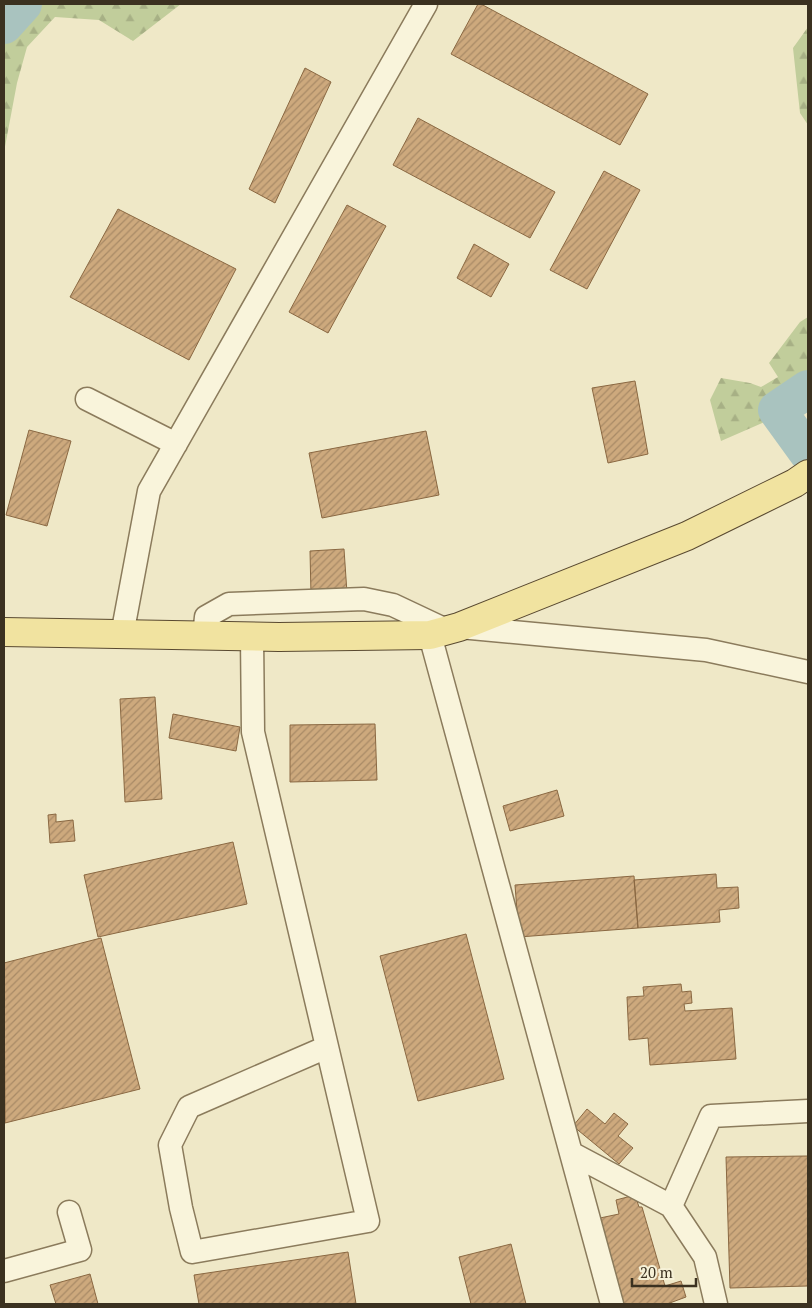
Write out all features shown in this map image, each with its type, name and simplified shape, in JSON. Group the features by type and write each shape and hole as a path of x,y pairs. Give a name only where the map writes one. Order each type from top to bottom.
{"main road":[{"path":"4,632 252,636 445,631 701,530 802,478"}],"lane":[{"path":"122,635 149,491 426,4"},
{"path":"87,399 176,444"},
{"path":"204,636 206,617 229,604 364,599 393,605 445,631 706,650 808,672"},
{"path":"445,631 571,1153 612,1304"},
{"path":"252,636 253,732 368,1221 192,1252 181,1208 170,1145 188,1107 327,1047"},
{"path":"671,1206 711,1116 808,1111"},
{"path":"571,1153 671,1206 705,1257 716,1304"},
{"path":"4,1271 80,1250 69,1212"}],"green space":[{"path":"4,4 181,4 133,41 99,20 55,17 27,47 17,83 4,152"},
{"path":"808,27 808,125 800,113 793,48"},
{"path":"808,317 808,403 721,441 710,400 721,378 761,387 778,377 769,363 800,322"}],"building":[{"path":"478,4 648,94 620,145 451,54"},
{"path":"305,68 331,82 275,203 249,189"},
{"path":"418,118 555,192 530,238 393,165"},
{"path":"604,171 640,190 587,289 550,270"},
{"path":"347,205 386,226 328,333 289,312"},
{"path":"118,209 236,269 189,360 70,297"},
{"path":"474,244 509,264 491,297 457,278"},
{"path":"635,381 648,454 608,463 592,388"},
{"path":"29,430 71,441 47,526 6,515"},
{"path":"426,431 439,495 322,518 309,453"},
{"path":"344,549 347,593 311,595 310,551"},
{"path":"155,697 162,799 125,802 120,699"},
{"path":"173,714 240,727 236,751 169,738"},
{"path":"375,724 377,780 290,782 290,725"},
{"path":"557,790 564,816 510,831 503,806"},
{"path":"56,814 56,822 73,820 75,841 50,843 48,815"},
{"path":"233,842 247,904 98,937 84,875"},
{"path":"716,874 717,888 738,887 739,908 719,910 720,922 638,928 634,880"},
{"path":"634,876 638,928 519,937 515,885"},
{"path":"466,934 504,1079 418,1101 380,956"},
{"path":"101,938 140,1089 5,1123 4,963"},
{"path":"681,984 682,992 691,991 692,1003 684,1004 685,1011 732,1008 736,1059 650,1065 648,1038 629,1040 627,997 644,996 643,987"},
{"path":"587,1109 605,1124 614,1113 628,1124 618,1136 633,1148 619,1164 573,1126"},
{"path":"808,1156 808,1286 730,1288 726,1157"},
{"path":"635,1195 639,1207 642,1207 665,1286 681,1281 686,1297 667,1304 622,1304 600,1218 619,1214 616,1200"},
{"path":"511,1244 526,1304 471,1304 459,1257"},
{"path":"348,1252 356,1304 199,1304 194,1275"},
{"path":"90,1274 98,1304 56,1304 50,1285"}],"waterway":[{"path":"4,25 23,4"},
{"path":"808,389 777,410 808,453"}]}
